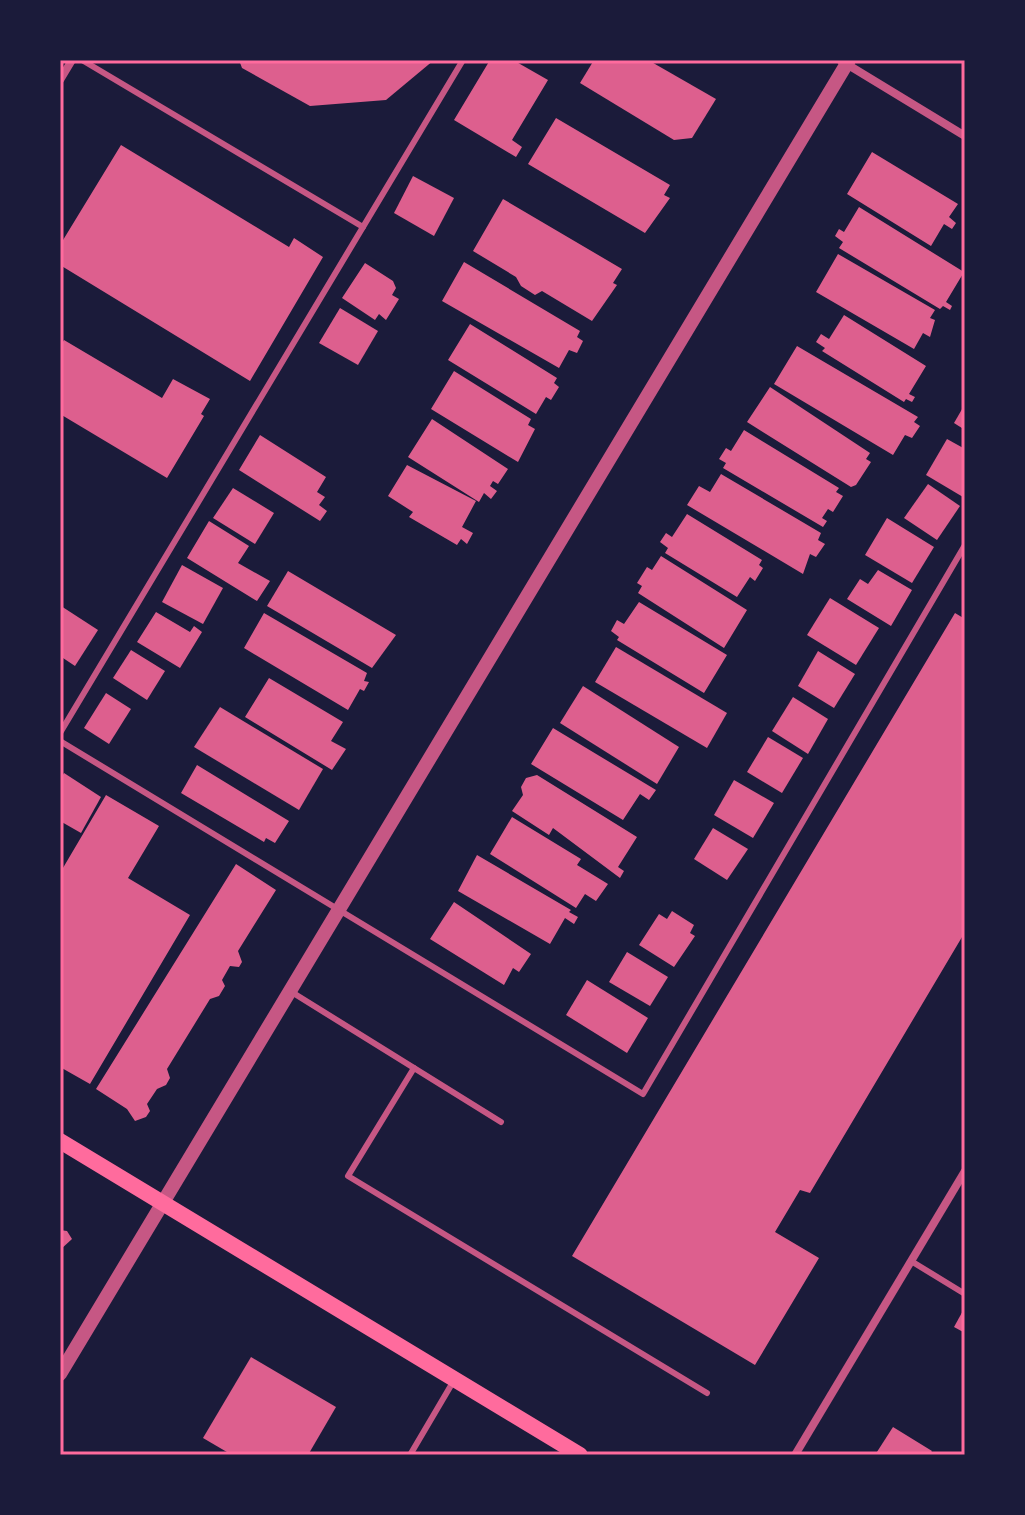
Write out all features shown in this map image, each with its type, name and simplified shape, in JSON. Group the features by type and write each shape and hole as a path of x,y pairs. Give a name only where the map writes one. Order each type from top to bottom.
{"main road":[{"path":"60,1141 580,1455"}],"street":[{"path":"60,80 72,60"},
{"path":"60,1374 845,61 965,136"},
{"path":"795,1455 965,1171"}],"lane":[{"path":"82,60 363,227"},
{"path":"60,733 463,60"},
{"path":"60,741 643,1094 965,545"},
{"path":"290,991 501,1122"},
{"path":"414,1068 348,1176 707,1393"},
{"path":"911,1261 965,1294"},
{"path":"410,1455 455,1380"}],"building":[{"path":"239,60 434,60 386,100 310,106 242,68"},
{"path":"490,60 513,60 548,80 512,140 522,147 516,157 454,120"},
{"path":"594,60 648,60 716,99 692,138 674,140 580,83"},
{"path":"556,118 670,185 664,195 670,198 645,233 528,164"},
{"path":"121,145 289,247 294,238 323,257 250,381 60,265 60,245"},
{"path":"872,152 958,204 949,217 956,223 952,229 944,224 931,246 847,194"},
{"path":"413,176 454,198 434,236 394,213"},
{"path":"503,199 622,269 613,283 617,285 592,321 542,291 535,295 521,286 516,277 473,251"},
{"path":"859,207 964,272 946,302 952,306 950,310 943,306 940,309 839,248 843,242 835,236 839,229 844,232"},
{"path":"838,254 935,310 930,318 935,320 930,337 923,333 914,349 816,292"},
{"path":"464,262 580,331 577,337 583,341 577,353 569,350 559,368 442,301"},
{"path":"365,263 393,281 396,288 392,295 399,299 386,320 379,314 375,320 342,298"},
{"path":"340,308 378,331 358,365 319,343"},
{"path":"844,315 926,366 909,394 915,397 912,402 906,399 904,402 822,351 825,348 816,342 821,334 829,339"},
{"path":"470,324 557,378 554,383 559,387 551,400 546,397 536,414 448,360"},
{"path":"64,340 162,398 173,379 210,399 201,414 204,416 167,478 60,414 60,347"},
{"path":"797,346 918,417 914,422 920,426 912,438 905,435 893,455 774,384"},
{"path":"454,371 531,419 528,425 535,429 518,462 431,409"},
{"path":"770,387 870,453 866,459 871,462 856,485 851,487 747,422"},
{"path":"965,404 965,430 954,423"},
{"path":"432,419 508,469 498,484 493,481 490,486 497,491 491,499 484,493 479,502 408,457"},
{"path":"744,430 839,488 836,492 843,496 833,512 828,509 822,518 827,521 823,527 723,468 726,463 719,459 726,448 731,451"},
{"path":"260,435 326,477 317,492 325,497 319,505 327,511 320,521 239,470"},
{"path":"947,439 965,449 963,497 926,475"},
{"path":"407,465 476,501 462,527 473,533 467,544 461,539 457,545 409,517 413,512 388,496"},
{"path":"721,474 821,533 818,540 825,544 816,557 810,554 803,574 687,505 699,486 710,492"},
{"path":"928,484 960,506 937,540 904,518"},
{"path":"233,488 274,513 255,544 213,518"},
{"path":"687,514 762,560 759,565 763,568 755,581 750,577 737,597 665,553 668,548 660,542 666,533 672,537"},
{"path":"887,518 934,547 912,583 865,555"},
{"path":"209,521 249,546 238,563 270,581 257,601 187,558"},
{"path":"661,556 747,610 724,648 638,593 642,586 637,583 647,567 652,570"},
{"path":"182,565 223,588 203,624 162,602"},
{"path":"878,570 912,590 891,626 847,599 860,579 868,584"},
{"path":"288,571 396,635 372,668 267,606"},
{"path":"830,598 879,628 856,665 807,635"},
{"path":"639,602 727,655 704,693 617,640 619,637 611,631 617,620 624,624"},
{"path":"61,606 98,630 75,666 60,656"},
{"path":"156,612 190,632 194,626 202,632 180,668 137,642"},
{"path":"264,613 367,673 364,681 369,682 364,691 360,689 348,710 244,648"},
{"path":"955,613 965,619 965,932 810,1193 800,1190 775,1232 819,1258 755,1365 572,1256"},
{"path":"616,647 727,713 707,748 595,682"},
{"path":"131,650 165,671 147,700 113,678"},
{"path":"818,651 855,674 834,708 798,686"},
{"path":"269,678 343,722 331,741 346,749 332,770 245,717"},
{"path":"583,686 679,747 657,784 560,723"},
{"path":"106,693 131,709 109,744 84,728"},
{"path":"793,697 828,719 808,754 772,731"},
{"path":"220,707 323,769 299,810 194,747"},
{"path":"553,728 656,790 649,800 640,794 623,820 531,764"},
{"path":"768,737 803,758 782,793 747,772"},
{"path":"197,765 289,821 275,843 266,838 264,842 181,793"},
{"path":"64,773 101,797 81,833 60,821 60,780"},
{"path":"537,775 637,837 618,867 624,871 620,878 553,828 549,835 512,811 523,795 521,787 526,778"},
{"path":"734,780 774,803 753,838 714,815"},
{"path":"106,795 159,826 128,878 190,915 90,1084 60,1067 60,873"},
{"path":"512,817 581,859 577,865 608,884 596,901 585,894 576,908 490,854"},
{"path":"713,828 748,849 727,880 694,859"},
{"path":"477,855 571,910 569,912 578,917 574,924 565,918 550,944 458,891"},
{"path":"236,864 276,890 238,951 242,962 239,967 230,966 222,980 225,986 219,996 210,999 167,1069 170,1078 166,1085 157,1089 147,1104 150,1111 146,1117 135,1121 127,1109 96,1089"},
{"path":"454,902 531,954 519,972 513,968 504,985 430,939"},
{"path":"672,911 694,925 690,933 695,936 674,967 639,945 659,914 667,919"},
{"path":"627,952 668,977 650,1006 609,982"},
{"path":"587,980 648,1018 627,1053 566,1015"},
{"path":"60,1230 67,1231 72,1239 60,1250"},
{"path":"965,1307 965,1333 954,1327"},
{"path":"251,1357 336,1407 308,1455 232,1455 203,1438"},
{"path":"893,1427 932,1451 929,1455 875,1455"}]}
